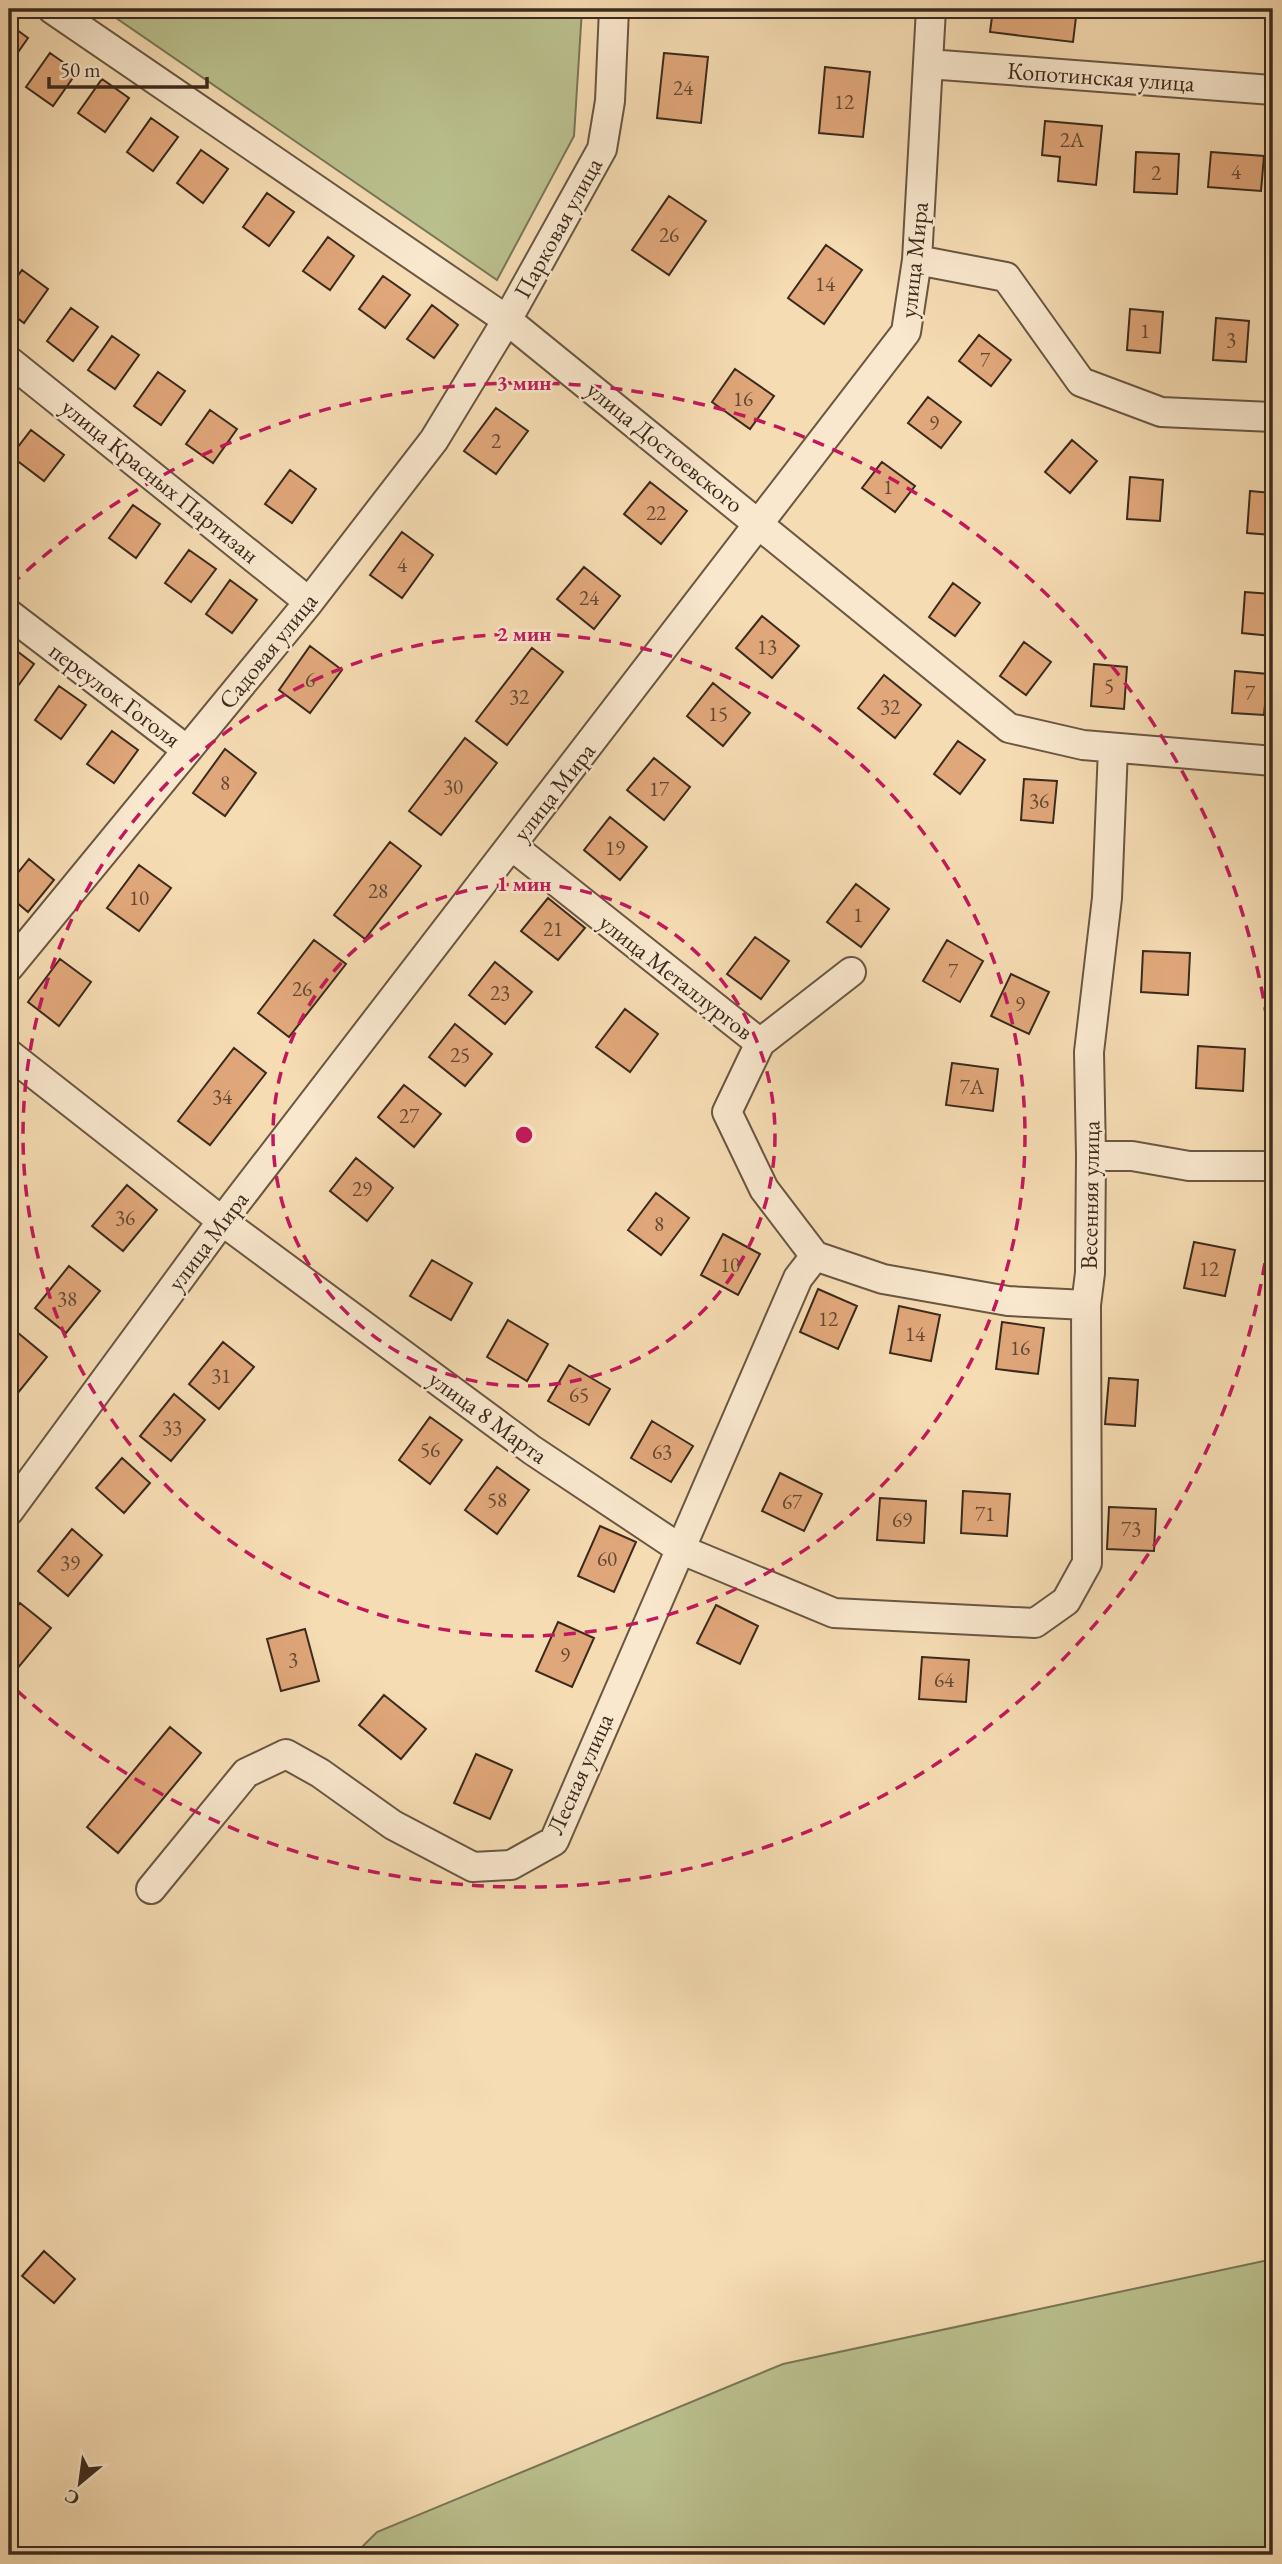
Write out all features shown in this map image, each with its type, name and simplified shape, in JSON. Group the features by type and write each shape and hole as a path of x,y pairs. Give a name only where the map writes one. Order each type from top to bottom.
{"street":[{"name":"улица Достоевского","path":"52,9 507,320 1009,728 1083,745 1273,761"},
{"name":"Парковая улица","path":"507,320 602,149 610,101 614,9"},
{"name":"улица Мира","path":"9,1511 222,1221 761,524 906,332 917,260 931,9"},
{"name":"Копотинская улица","path":"928,64 1273,90"},
{"path":"917,260 1006,277 1081,382 1160,412 1273,417"},
{"name":"Садовая улица","path":"9,967 309,602 434,440 507,320"},
{"name":"улица Красных Партизан","path":"9,361 309,602"},
{"name":"переулок Гоголя","path":"9,614 187,750"},
{"name":"Весенняя улица","path":"1035,1623 1066,1601 1087,1563 1086,1305 1090,1273 1091,1156 1089,1052 1107,898 1113,748"},
{"name":"улица Металлургов","path":"512,846 760,1043 727,1112 764,1189 815,1256"},
{"path":"760,1043 851,972"},
{"name":"улица 8 Марта","path":"9,1054 222,1221 532,1450 682,1550 834,1613 1035,1623"},
{"path":"1091,1156 1132,1156 1189,1166 1273,1166"},
{"path":"815,1256 883,1279 1008,1301 1086,1305"},
{"name":"Лесная улица","path":"151,1889 246,1773 286,1754 320,1773 393,1825 473,1867 511,1865 554,1840 798,1279 815,1256"}],"green space":[{"path":"103,9 582,9 574,136 497,280"},
{"path":"1273,2259 1273,2555 354,2555 377,2532 783,2364"}],"building":[{"path":"993,9 1060,9 1059,15 1076,17 1073,42 990,32"},
{"path":"9,24 28,38 9,65"},
{"path":"50,53 77,72 53,106 26,87"},
{"path":"664,53 708,57 701,123 657,118"},
{"path":"825,67 870,72 863,137 819,133"},
{"path":"102,79 129,98 105,132 78,113"},
{"path":"151,118 178,137 153,171 127,152"},
{"path":"1045,121 1102,126 1096,185 1058,181 1060,157 1042,155"},
{"path":"201,150 228,169 203,203 177,183"},
{"path":"1136,152 1179,154 1177,194 1134,192"},
{"path":"1211,152 1264,156 1261,191 1208,187"},
{"path":"267,193 294,212 269,246 243,227"},
{"path":"669,196 706,221 669,275 632,250"},
{"path":"328,237 354,256 330,290 303,271"},
{"path":"826,245 862,270 824,324 788,298"},
{"path":"22,270 48,289 24,323 9,312 9,288"},
{"path":"383,276 410,295 385,328 359,309"},
{"path":"432,305 458,325 434,358 407,339"},
{"path":"71,308 98,327 73,361 47,341"},
{"path":"1130,309 1163,312 1160,353 1127,350"},
{"path":"1216,318 1249,321 1246,362 1213,360"},
{"path":"979,335 1011,360 991,386 959,361"},
{"path":"112,336 139,355 115,389 88,370"},
{"path":"735,369 774,396 750,429 712,402"},
{"path":"158,372 185,391 161,425 134,406"},
{"path":"928,397 961,422 941,448 908,423"},
{"path":"496,408 528,431 496,474 464,451"},
{"path":"210,410 237,429 213,463 186,444"},
{"path":"31,430 64,455 44,481 11,456"},
{"path":"1072,440 1097,461 1070,493 1045,472"},
{"path":"882,462 915,486 895,512 862,488"},
{"path":"290,470 316,489 292,523 265,504"},
{"path":"1130,477 1163,480 1160,521 1127,519"},
{"path":"650,482 687,511 661,544 624,514"},
{"path":"1250,491 1273,493 1273,535 1247,533"},
{"path":"133,505 160,524 136,558 109,538"},
{"path":"402,532 433,555 402,598 370,575"},
{"path":"189,550 216,569 191,602 165,583"},
{"path":"584,567 620,596 594,629 557,599"},
{"path":"230,580 257,600 232,633 206,614"},
{"path":"953,583 980,603 955,636 929,617"},
{"path":"1245,592 1273,594 1273,636 1242,633"},
{"path":"762,616 799,646 772,678 736,648"},
{"path":"1024,642 1051,662 1026,695 1000,676"},
{"path":"9,645 34,664 10,697 9,696"},
{"path":"310,646 342,670 310,713 279,690"},
{"path":"532,648 563,672 507,745 476,721"},
{"path":"1094,664 1127,667 1124,709 1091,706"},
{"path":"1235,671 1268,674 1264,715 1232,713"},
{"path":"884,675 921,705 895,738 858,708"},
{"path":"713,683 750,713 723,746 687,716"},
{"path":"59,686 86,705 61,739 35,720"},
{"path":"112,731 138,750 114,783 87,764"},
{"path":"465,738 497,763 441,835 409,811"},
{"path":"958,741 985,760 960,794 934,774"},
{"path":"225,749 256,773 225,816 193,793"},
{"path":"654,758 690,787 664,820 627,790"},
{"path":"1024,779 1057,781 1053,823 1021,820"},
{"path":"610,817 647,847 620,880 584,850"},
{"path":"390,842 421,866 365,939 334,915"},
{"path":"29,859 54,880 28,912 9,896 9,884"},
{"path":"139,865 171,888 139,931 107,908"},
{"path":"856,884 889,909 861,947 827,922"},
{"path":"548,898 585,928 558,960 521,931"},
{"path":"755,937 789,961 761,999 727,974"},
{"path":"314,940 346,964 289,1037 258,1013"},
{"path":"947,940 983,961 960,1002 923,981"},
{"path":"1143,951 1190,953 1188,995 1141,992"},
{"path":"60,959 91,982 59,1026 28,1002"},
{"path":"495,962 532,992 505,1024 469,995"},
{"path":"1011,974 1049,992 1029,1034 991,1016"},
{"path":"625,1009 658,1034 630,1072 596,1047"},
{"path":"455,1024 492,1054 465,1086 429,1057"},
{"path":"1198,1046 1245,1049 1243,1091 1196,1088"},
{"path":"234,1048 266,1073 210,1145 178,1121"},
{"path":"952,1063 998,1069 993,1111 946,1105"},
{"path":"404,1085 441,1114 414,1147 378,1117"},
{"path":"356,1158 393,1188 367,1221 330,1191"},
{"path":"127,1185 157,1210 123,1251 92,1226"},
{"path":"656,1193 689,1218 661,1255 628,1230"},
{"path":"723,1234 760,1254 738,1295 701,1275"},
{"path":"1194,1242 1235,1250 1225,1296 1184,1288"},
{"path":"432,1260 472,1283 451,1320 410,1296"},
{"path":"69,1266 100,1291 66,1333 35,1308"},
{"path":"818,1289 857,1306 838,1349 800,1332"},
{"path":"899,1306 940,1315 931,1361 890,1353"},
{"path":"508,1320 548,1344 527,1381 487,1357"},
{"path":"1002,1322 1044,1328 1038,1374 996,1369"},
{"path":"17,1332 47,1357 13,1399 9,1395 9,1342"},
{"path":"223,1342 254,1367 219,1409 189,1384"},
{"path":"569,1365 610,1389 589,1425 548,1401"},
{"path":"1109,1378 1138,1380 1135,1426 1105,1424"},
{"path":"174,1394 205,1420 171,1461 140,1436"},
{"path":"430,1417 462,1440 430,1484 399,1460"},
{"path":"652,1421 693,1446 671,1482 631,1458"},
{"path":"122,1458 150,1483 124,1513 96,1488"},
{"path":"497,1467 529,1490 497,1534 465,1510"},
{"path":"780,1473 822,1494 804,1531 762,1511"},
{"path":"963,1491 1010,1494 1007,1536 961,1533"},
{"path":"880,1498 926,1501 924,1543 877,1540"},
{"path":"1109,1507 1156,1509 1154,1551 1107,1549"},
{"path":"600,1526 636,1542 614,1592 578,1576"},
{"path":"72,1529 102,1555 68,1596 38,1571"},
{"path":"20,1603 51,1628 17,1669 9,1663 9,1617"},
{"path":"716,1605 758,1626 740,1664 697,1643"},
{"path":"558,1622 594,1638 572,1687 536,1671"},
{"path":"305,1629 319,1681 281,1691 267,1639"},
{"path":"922,1657 969,1660 966,1702 919,1699"},
{"path":"384,1695 426,1729 401,1759 359,1725"},
{"path":"170,1727 201,1753 118,1853 87,1827"},
{"path":"476,1754 512,1770 490,1819 454,1803"},
{"path":"44,2251 75,2279 54,2303 22,2276"}]}
